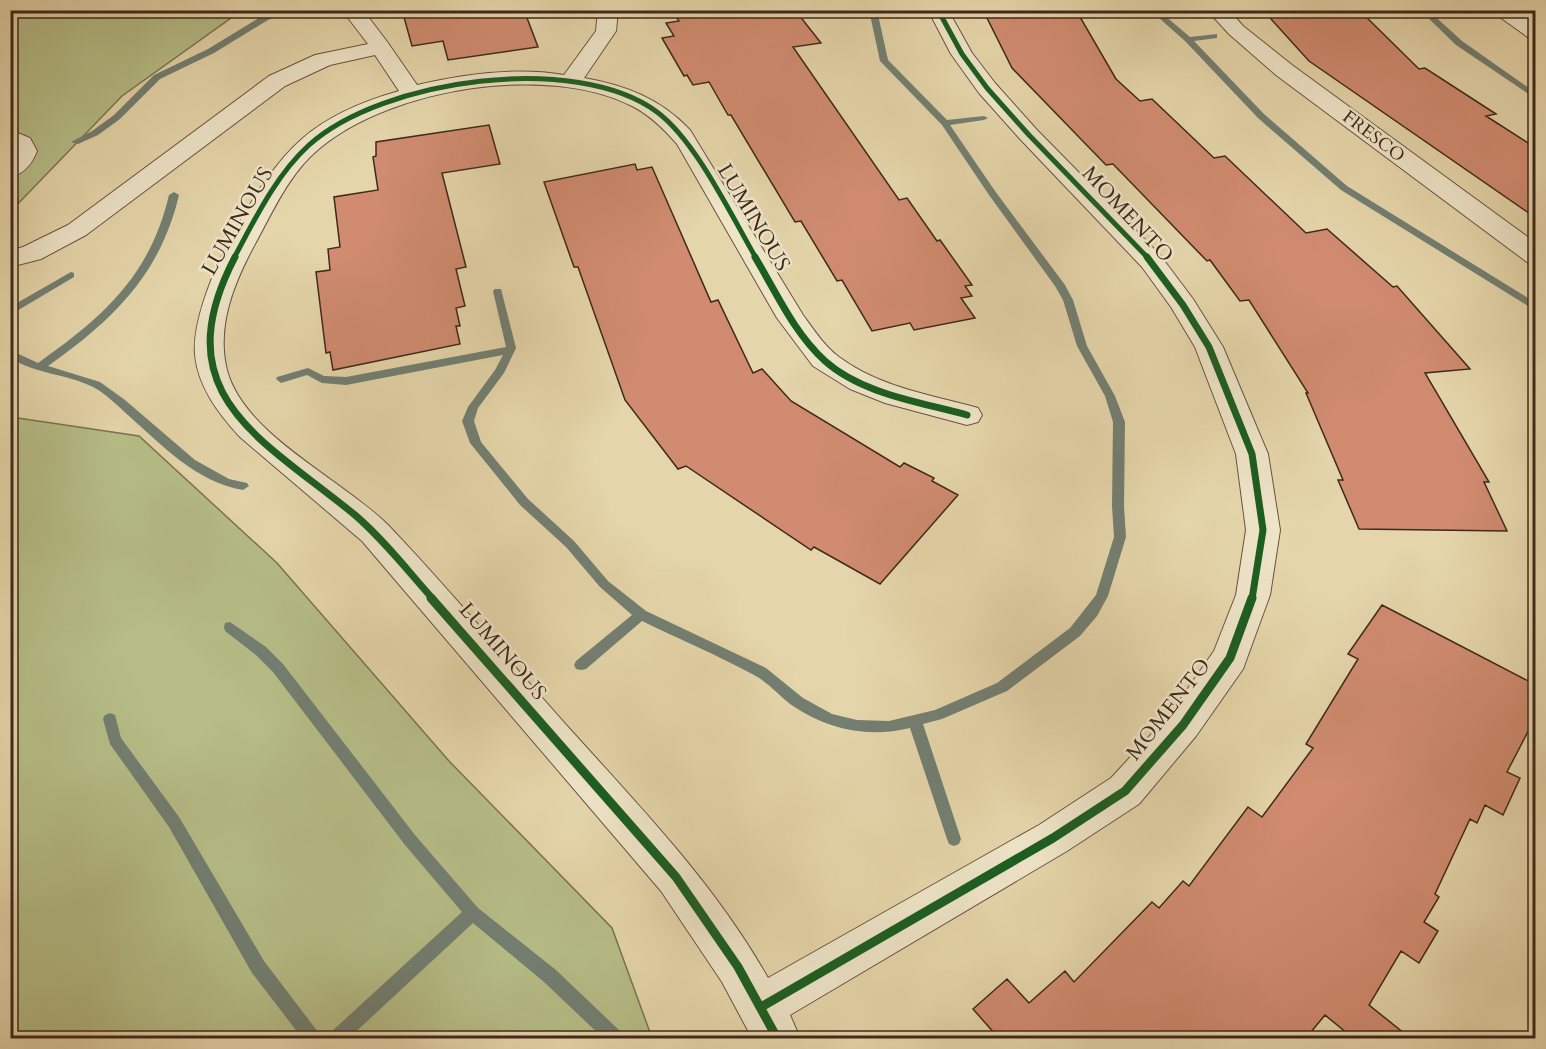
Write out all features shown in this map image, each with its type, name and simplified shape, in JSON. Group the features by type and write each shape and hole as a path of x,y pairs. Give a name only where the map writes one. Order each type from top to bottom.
{"street":[{"path":"352,10 381,47 412,94"},
{"path":"571,81 606,31 608,10"},
{"name":"MOMENTO","path":"769,1023 1125,791 1183,726 1230,658 1253,595 1263,530 1252,454 1209,347 1183,305 1151,261 1029,135 987,88 962,54 938,10"},
{"name":"FRESCO","path":"1216,10 1284,70 1536,256"},
{"path":"1500,10 1536,34"},
{"path":"10,259 32,253 77,230 277,81 323,60 381,47"},
{"name":"LUMINOUS","path":"769,1023 718,936 662,859 393,552 347,507 255,435 234,412 216,379 209,342 209,326 215,297 243,242 289,166 312,142 338,125 374,107 412,94 450,85 498,80 571,81 634,99 672,123 687,141 791,318 806,340 829,364 859,381 891,394 966,415"},
{"path":"10,137 22,143 25,151 22,159 10,170"}],"green space":[{"path":"11,11 246,11 234,16 122,96 11,211"},
{"path":"11,417 139,436 277,563 449,761 612,928 652,1038 11,1038"}],"building":[{"path":"402,10 524,10 538,47 448,60 443,41 412,46"},
{"path":"672,10 795,10 821,43 793,47 899,200 907,198 972,285 965,286 972,296 961,298 975,318 914,330 910,323 872,331 842,280 837,281 801,221 795,222 709,82 693,85 687,75 684,76 662,38 674,36 666,23 679,21"},
{"path":"983,10 1076,10 1116,79 1140,101 1152,99 1214,158 1225,156 1306,233 1327,229 1393,287 1397,286 1470,369 1425,373 1489,482 1484,482 1507,531 1359,529 1338,480 1343,480 1306,393 1308,393 1249,300 1240,301 1210,260 1207,261 1113,164 1106,165 1012,68"},
{"path":"1263,10 1359,10 1419,69 1425,68 1496,114 1486,116 1536,148 1536,218 1309,61"},
{"path":"489,125 500,164 442,173 466,267 456,269 465,306 456,308 460,326 456,326 460,344 333,370 330,352 326,353 316,272 330,270 328,249 340,247 334,197 378,190 373,157 376,156 376,142"},
{"path":"635,164 637,170 652,167 711,302 718,300 753,373 762,369 791,401 900,467 904,463 934,478 932,481 958,495 880,584 814,547 811,550 686,466 678,469 625,400 578,267 574,267 544,182"},
{"path":"1382,605 1536,685 1536,716 1507,772 1520,778 1503,815 1485,805 1477,823 1470,819 1435,894 1439,897 1424,922 1438,931 1419,963 1401,951 1369,1005 1410,1038 1353,1038 1325,1015 1306,1038 990,1038 995,1034 973,1009 1007,979 1029,1003 1065,971 1074,982 1152,902 1159,908 1183,881 1189,886 1248,807 1262,817 1313,748 1306,744 1358,659 1348,654"}],"waterway":[{"path":"75,142 95,133 117,117 157,77 211,51 265,18 289,10"},
{"path":"873,10 884,61 945,123"},
{"path":"1153,10 1188,39"},
{"path":"1423,10 1459,43 1536,97"},
{"path":"1188,39 1214,36"},
{"path":"1188,39 1261,116 1344,188 1536,308"},
{"path":"945,123 984,118"},
{"path":"641,615 761,672 798,702 829,719 857,726 889,727 937,715 1002,687 1075,632 1102,596 1120,537 1119,422 1110,396 1082,346 1068,300 1060,285 992,193 945,123"},
{"path":"39,367 105,315 142,272 157,248 174,195"},
{"path":"10,312 71,275"},
{"path":"498,291 511,348 500,371 473,407 468,421 476,443 524,502 570,544 604,584 641,615"},
{"path":"281,379 308,371 322,379 346,381 510,350"},
{"path":"10,353 39,367"},
{"path":"39,367 97,385 191,463 227,483 243,486"},
{"path":"581,665 641,615"},
{"path":"230,627 261,651 278,668 410,840 473,913"},
{"path":"110,719 115,740 174,822 258,967 312,1038"},
{"path":"915,722 954,839"},
{"path":"337,1038 473,913"},
{"path":"473,913 550,976 615,1038"}],"cycle path":[{"path":"761,1007 1053,838 1125,791 1183,725 1230,658 1253,595 1263,530 1252,454 1209,347 1183,305 1151,261 1029,135 987,88 962,54 938,10"},
{"path":"777,1038 738,967 676,877 374,532 270,448 234,411 221,392 210,355 209,337 215,302 229,268 279,180 311,143 343,121 381,104 423,91 468,82 513,79 557,80 599,87 635,99 657,112 676,128 687,141 791,318 813,348 829,364 844,374 878,389 967,415"}]}
